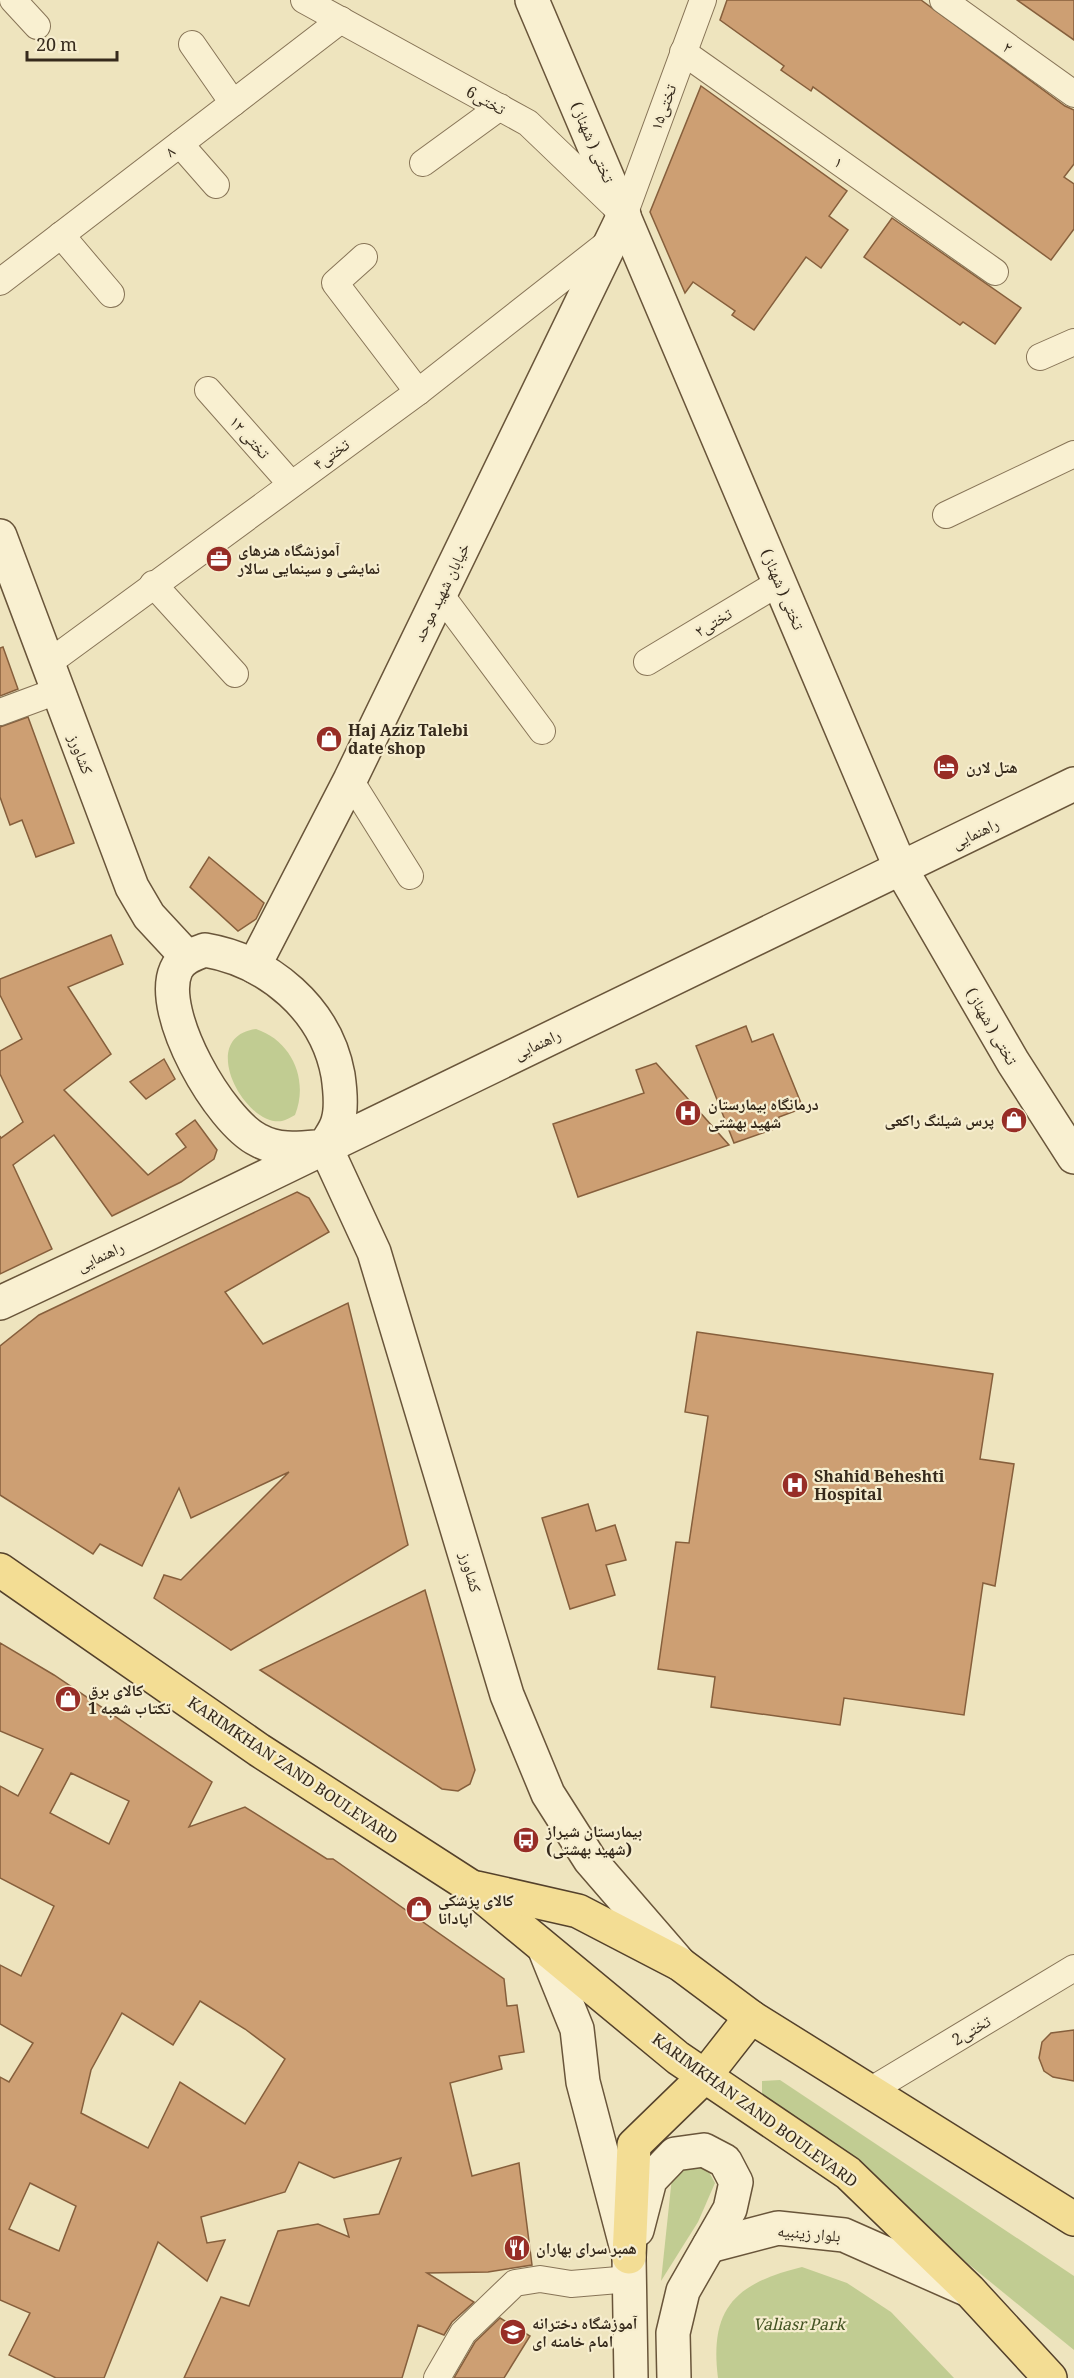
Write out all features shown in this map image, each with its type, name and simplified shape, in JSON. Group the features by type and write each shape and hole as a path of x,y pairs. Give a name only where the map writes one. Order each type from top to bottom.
{"main road":[{"name":"KARIMKHAN ZAND BOULEVARD","path":"0,1570 259,1750 470,1886 545,1950 704,2077 848,2173 969,2290 1050,2378"},
{"name":"KARIMKHAN ZAND BOULEVARD","path":"470,1886 578,1911 680,1964 751,2017 1074,2219"},
{"path":"630,2268 634,2145 704,2077 751,2017"}],"street":[{"path":"13,0 37,26"},
{"name":"6تختی","path":"304,0 336,11 528,123 618,227"},
{"name":"تختی ( شهناز )","path":"532,0 618,227 780,582 902,868 1013,1062 1074,1157"},
{"name":"تختی۱۵","path":"618,227 703,0"},
{"name":"۲","path":"943,0 1074,94"},
{"name":"۸","path":"0,282 233,103 336,11"},
{"path":"192,44 233,103"},
{"name":"۱","path":"683,52 995,272"},
{"path":"423,163 500,107"},
{"path":"180,144 216,185"},
{"name":"تختی۴","path":"0,712 52,677 153,584 418,392 618,227"},
{"name":"خیابان شهید موحد","path":"254,966 350,780 618,227"},
{"path":"60,235 111,294"},
{"path":"363,257 335,283 418,392"},
{"path":"1040,357 1074,342"},
{"name":"۱۲ تختی","path":"208,390 291,484"},
{"path":"946,515 1074,454"},
{"name":"کشاورز","path":"0,536 132,887 149,916 187,957"},
{"name":"تختی۲","path":"647,662 780,582"},
{"path":"153,584 235,674"},
{"path":"440,594 542,731"},
{"path":"350,780 410,876"},
{"name":"راهنمایی","path":"0,1303 147,1234 1074,784"},
{"path":"205,950 228,954 254,966 292,992 311,1012 326,1035 334,1056 340,1088 339,1120 325,1146 282,1149 257,1140 234,1122 213,1095 177,1016 172,989 176,970 187,957 205,950"},
{"name":"کشاورز","path":"325,1146 374,1252 507,1695 548,1794 590,1860 680,1964"},
{"path":"545,1950 577,2029 583,2082 630,2268"},
{"name":"2تختی","path":"868,2092 1074,1968"},
{"path":"631,2378 630,2268 650,2180 675,2154 704,2150 725,2161 736,2182 730,2209 683,2291 673,2333 674,2378"},
{"name":"بلوار زینبیه","path":"709,2246 778,2228 844,2235 969,2290"},
{"path":"437,2378 463,2333 515,2283 540,2279 571,2284 630,2268"}],"green space":[{"path":"256,1029 269,1035 288,1052 298,1076 299,1102 295,1115 282,1121 268,1119 254,1110 242,1097 233,1080 228,1063 230,1048 238,1035"},
{"path":"780,2080 1074,2276 1074,2350 762,2096 762,2081"},
{"path":"688,2162 705,2165 715,2183 698,2222 661,2281 672,2177"},
{"name":"Valiasr Park","path":"802,2267 847,2283 891,2312 954,2378 718,2378 716,2354 718,2333 723,2316 732,2302 760,2281"}],"building":[{"path":"727,0 921,0 1065,106 1074,110 1074,164 1064,177 1074,184 1074,229 1051,260 813,87 811,91 781,70 784,66 720,20"},
{"path":"1017,0 1074,0 1074,40"},
{"path":"701,86 847,191 829,216 848,230 821,268 806,257 754,330 732,315 735,311 693,282 685,293 650,212"},
{"path":"892,218 1021,308 995,344 963,322 960,325 864,257"},
{"path":"3,647 18,689 0,696 0,648"},
{"path":"28,717 74,843 36,857 22,820 10,825 0,797 0,727"},
{"path":"209,857 264,903 256,919 238,931 190,887"},
{"path":"111,935 123,964 68,987 111,1054 64,1090 148,1175 186,1147 176,1134 195,1120 217,1150 214,1159 181,1182 112,1216 54,1135 13,1165 52,1249 0,1274 0,1136 1,1138 23,1122 0,1074 0,1051 22,1039 0,995 0,979"},
{"path":"746,1026 752,1042 773,1034 803,1108 779,1117 777,1128 734,1143 696,1046"},
{"path":"164,1059 175,1079 146,1099 130,1082"},
{"path":"656,1063 729,1145 578,1197 553,1124 644,1093 636,1070"},
{"path":"297,1192 309,1198 329,1232 225,1292 263,1344 348,1303 408,1545 231,1650 154,1598 164,1575 181,1580 289,1472 191,1518 179,1488 142,1566 100,1544 93,1554 0,1495 0,1346 39,1315"},
{"path":"697,1332 993,1374 980,1459 1014,1464 995,1586 983,1583 964,1715 844,1698 840,1725 711,1707 715,1677 658,1669 676,1542 689,1543 708,1416 685,1412"},
{"path":"588,1504 596,1531 615,1525 626,1560 606,1565 615,1595 570,1609 542,1518"},
{"path":"425,1590 475,1770 470,1784 458,1791 442,1789 260,1670"},
{"path":"0,1643 54,1675 212,1782 189,1827 245,1807 327,1859 333,1859 504,1979 507,2006 517,2005 524,2052 499,2056 502,2069 450,2083 472,2176 519,2163 532,2265 488,2272 427,2273 474,2302 452,2322 444,2335 418,2325 402,2378 184,2378 221,2297 249,2306 278,2231 318,2224 349,2237 344,2219 379,2214 401,2158 334,2178 299,2162 285,2192 201,2217 207,2243 225,2240 207,2281 158,2242 104,2378 56,2378 9,2355 30,2313 0,2300 0,2077 9,2082 33,2043 0,2024 0,1965 21,1976 54,1906 0,1878 0,1786 18,1796 43,1749 0,1731","holes":["71,1773 129,1801 109,1844 50,1813","200,2001 245,2029 285,2059 245,2124 180,2082 148,2148 81,2113 91,2070 122,2013 173,2045","30,2183 76,2206 59,2251 9,2229"]},
{"path":"1074,2030 1074,2081 1053,2077 1044,2071 1039,2058 1042,2042 1051,2033"},
{"path":"500,2318 530,2336 504,2378 454,2378 475,2342"}],"place":[{"name":"آموزشگاه هنرهای نمایشی و سینمایی سالار","path":"219,559"},
{"name":"Haj Aziz Talebi date shop","path":"329,739"},
{"name":"هتل لارن","path":"946,767"},
{"name":"درمانگاه بیمارستان شهید بهشتی","path":"688,1113"},
{"name":"پرس شیلنگ راکعی","path":"1014,1120"},
{"name":"Shahid Beheshti Hospital","path":"795,1485"},
{"name":"کالای برق تکتاب شعبه 1","path":"68,1699"},
{"name":"بیمارستان شیراز (شهید بهشتی)","path":"526,1840"},
{"name":"کالای پزشکی اپادانا","path":"419,1909"},
{"name":"همبر سرای بهاران","path":"517,2248"},
{"name":"آموزشگاه دخترانه امام خامنه ای","path":"513,2332"}]}
